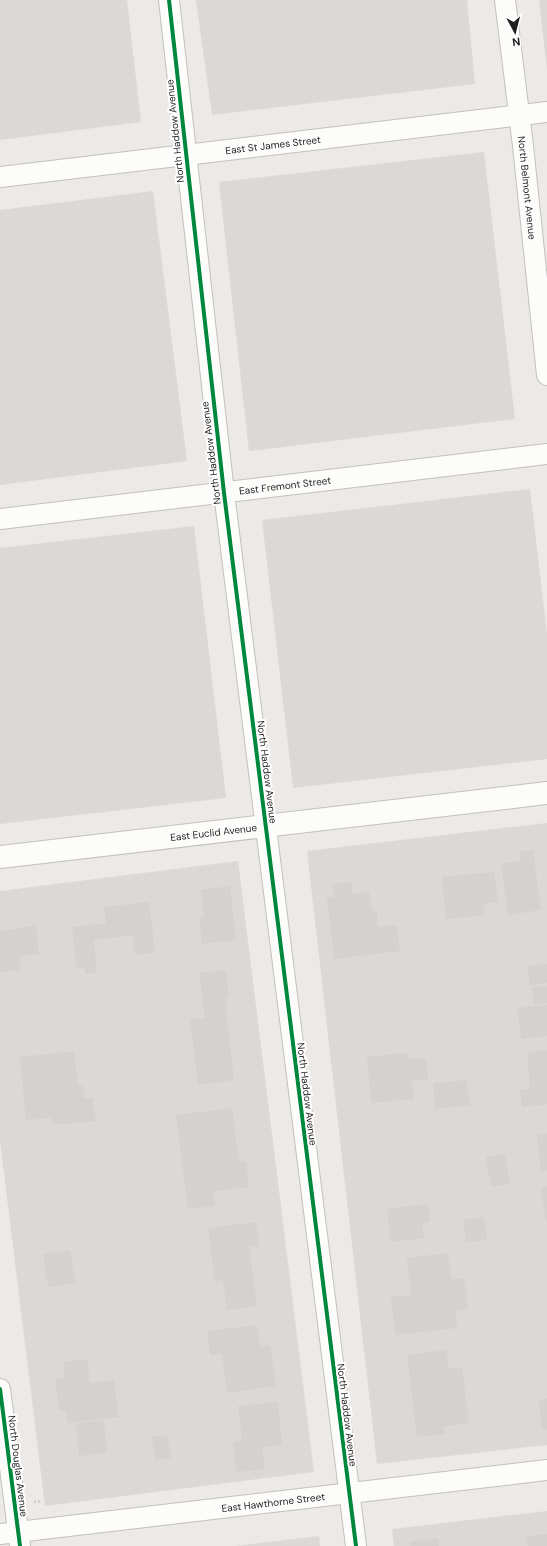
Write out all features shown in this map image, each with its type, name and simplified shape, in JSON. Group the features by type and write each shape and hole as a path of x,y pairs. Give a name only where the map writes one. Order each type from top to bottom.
{"street":[{"name":"North Haddow Avenue","path":"169,0 224,493 356,1546"},
{"name":"North Belmont Avenue","path":"505,0 520,116 547,375"},
{"name":"East St James Street","path":"0,177 547,112"},
{"name":"East Fremont Street","path":"0,520 547,454"},
{"name":"East Euclid Avenue","path":"0,857 547,793"},
{"name":"North Douglas Avenue","path":"0,1389 13,1537"},
{"name":"East Hawthorne Street","path":"13,1537 547,1470"}],"shaded area":[{"path":"0,0 127,0 141,122 0,140"},
{"path":"196,0 467,0 475,84 212,115"},
{"path":"539,0 547,0 547,70"},
{"path":"484,152 515,419 249,451 219,182"},
{"path":"153,191 187,461 0,485 0,210"},
{"path":"530,489 547,634 547,759 293,788 262,520"},
{"path":"194,526 226,798 0,824 0,548"},
{"path":"547,823 547,1445 377,1464 307,851"},
{"path":"238,861 314,1472 45,1506 0,1141 0,891"},
{"path":"547,1511 547,1546 394,1546 392,1529"},
{"path":"319,1536 320,1546 235,1546"}],"building":[{"path":"533,850 541,910 508,915 501,864 520,861 519,852"},
{"path":"494,872 498,902 484,903 485,915 446,919 442,877"},
{"path":"351,882 353,894 369,892 372,911 377,911 378,927 397,925 400,951 334,959 327,898 334,897 332,884"},
{"path":"230,886 236,940 202,944 199,918 204,917 201,890"},
{"path":"149,902 155,953 135,955 133,935 94,940 97,972 85,974 85,968 77,969 72,927 106,923 104,907"},
{"path":"36,926 39,954 19,956 20,970 0,972 0,931"},
{"path":"547,964 547,983 530,986 527,966"},
{"path":"226,970 229,997 225,998 234,1080 198,1085 190,1019 205,1018 199,973"},
{"path":"547,986 547,1003 534,1005 532,987"},
{"path":"547,1005 547,1036 521,1039 517,1008"},
{"path":"547,1050 547,1104 522,1107 520,1090 530,1089 527,1052"},
{"path":"74,1051 78,1086 83,1086 84,1098 93,1098 96,1121 52,1125 51,1118 26,1120 20,1057"},
{"path":"408,1053 409,1059 426,1058 428,1080 412,1081 414,1099 371,1103 367,1057"},
{"path":"467,1080 470,1105 435,1109 433,1083"},
{"path":"232,1108 239,1161 246,1161 249,1187 213,1191 215,1206 188,1209 176,1115"},
{"path":"547,1133 547,1170 541,1171 537,1135"},
{"path":"505,1154 510,1184 491,1187 486,1157"},
{"path":"547,1187 547,1221 546,1221 541,1188"},
{"path":"428,1204 430,1222 422,1223 424,1238 391,1242 387,1209"},
{"path":"484,1217 487,1240 466,1242 463,1220"},
{"path":"256,1222 259,1246 249,1247 257,1306 227,1310 223,1280 215,1281 208,1228"},
{"path":"70,1250 75,1283 48,1287 43,1254"},
{"path":"448,1253 451,1279 464,1278 468,1309 455,1311 457,1328 395,1335 391,1297 411,1295 407,1258"},
{"path":"257,1325 260,1346 270,1345 276,1386 227,1393 222,1354 210,1355 207,1331"},
{"path":"446,1350 449,1369 462,1367 469,1423 444,1426 445,1434 417,1437 407,1355"},
{"path":"87,1359 90,1383 114,1380 119,1417 67,1423 66,1410 59,1410 55,1379 65,1378 63,1362"},
{"path":"547,1399 547,1429 542,1429 539,1400"},
{"path":"278,1402 282,1445 262,1447 265,1469 236,1472 233,1442 242,1440 238,1406"},
{"path":"104,1420 107,1452 79,1456 76,1423"},
{"path":"167,1435 171,1458 155,1460 152,1437"},
{"path":"547,1534 547,1546 528,1546 526,1537"},
{"path":"438,1538 439,1546 410,1546 409,1542"}],"cycle path":[{"path":"169,0 224,493 356,1546"},
{"path":"0,1389 20,1546"}]}
